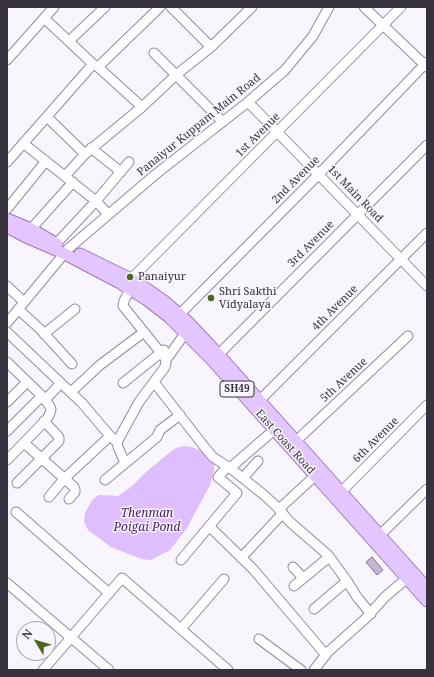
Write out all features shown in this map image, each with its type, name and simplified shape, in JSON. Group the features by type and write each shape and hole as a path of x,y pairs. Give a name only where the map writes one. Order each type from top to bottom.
{"main road":[{"name":"East Coast Road","path":"7,220 31,229 66,251"},
{"name":"East Coast Road","path":"7,227 26,237 66,251 155,295 180,314 274,430 316,475 341,492 425,581"},
{"name":"East Coast Road","path":"131,284 215,357 260,400 296,441 328,483 427,602"}],"street":[{"path":"7,60 54,7"},
{"path":"69,41 105,7"},
{"path":"7,162 95,66 160,7"},
{"path":"171,7 211,47"},
{"path":"31,229 88,151 142,107 176,75 211,47 252,7"},
{"name":"Panaiyur Kuppam Main Road","path":"7,323 66,251 156,174 248,102 285,70 313,36 329,7"},
{"path":"364,7 426,65"},
{"name":"1st Avenue","path":"131,284 400,7"},
{"path":"44,18 95,66 142,107"},
{"path":"154,53 223,122"},
{"name":"2nd Avenue","path":"180,314 426,65"},
{"name":"1st Main Road","path":"248,102 427,286"},
{"path":"47,117 88,151 121,172"},
{"path":"24,143 96,201 108,214"},
{"name":"3rd Avenue","path":"215,357 427,145"},
{"path":"7,209 46,161"},
{"path":"56,244 96,201 129,162"},
{"name":"4th Avenue","path":"260,400 427,233"},
{"path":"49,497 64,479 114,439 165,367 164,354 123,306 131,284"},
{"path":"7,286 44,334 72,364"},
{"path":"44,334 75,309"},
{"path":"7,332 71,392 114,439 125,463"},
{"path":"71,392 96,369 144,332"},
{"path":"123,382 164,354 186,332"},
{"name":"5th Avenue","path":"296,441 408,336"},
{"path":"7,362 44,398 51,409 44,421 7,460"},
{"path":"7,402 27,382"},
{"path":"154,382 206,449 243,478 281,511 329,557 347,581 356,597 371,614"},
{"path":"7,431 61,383"},
{"name":"6th Avenue","path":"341,492 427,406"},
{"path":"105,480 157,437 160,430 180,415"},
{"path":"17,483 57,444 59,438 44,421"},
{"path":"182,560 237,493 218,477 274,430"},
{"path":"24,443 75,489 75,492 69,499"},
{"path":"243,478 258,461"},
{"path":"241,558 281,511 316,475"},
{"path":"380,535 427,489"},
{"path":"16,512 109,593"},
{"path":"209,526 253,569 326,655"},
{"path":"294,586 329,557"},
{"path":"293,567 303,578"},
{"path":"43,670 122,578 228,670"},
{"path":"314,670 326,655 371,614 385,597 407,578"},
{"path":"181,629 224,579"},
{"path":"314,609 347,581"},
{"path":"7,583 108,670"},
{"path":"259,639 301,670"}],"water":[{"name":"Thenman Poigai Pond","path":"184,446 202,451 214,463 214,471 210,485 187,528 170,550 151,560 141,559 111,547 88,530 84,522 85,513 93,499 99,495 118,496 132,486 169,453 176,448"}],"building":[{"path":"372,557 383,570 377,575 366,562"}],"place":[{"name":"Panaiyur","path":"130,277"},
{"name":"Shri Sakthi Vidyalaya","path":"211,298"}]}
